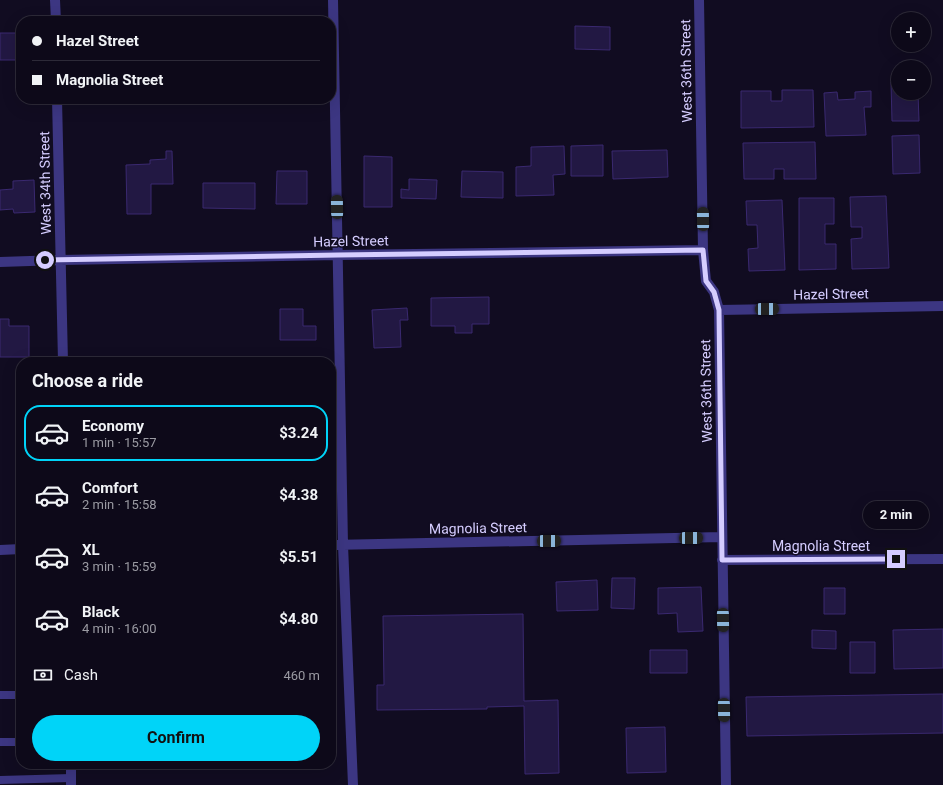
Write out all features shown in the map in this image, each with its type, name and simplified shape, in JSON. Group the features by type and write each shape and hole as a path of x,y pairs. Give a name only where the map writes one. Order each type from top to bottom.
{"street":[{"path":"55,0 56,16"},
{"path":"333,0 333,16"},
{"name":"West 36th Street","path":"699,0 703,250 706,281 714,292 719,310 726,785"},
{"name":"West 34th Street","path":"57,104 63,357"},
{"path":"335,104 344,545 353,785"},
{"name":"Hazel Street","path":"0,262 338,255 703,250"},
{"name":"Hazel Street","path":"719,310 943,306"},
{"name":"Magnolia Street","path":"336,545 722,537"},
{"path":"0,550 16,549"},
{"name":"Magnolia Street","path":"722,560 943,559"},
{"path":"71,769 71,782"}],"lane":[{"path":"0,695 16,695"},
{"path":"0,742 16,742"},
{"path":"0,780 71,782"}],"building":[{"path":"575,26 610,27 610,50 575,49"},
{"path":"0,33 16,33 16,60 0,60"},
{"path":"782,90 813,90 814,127 741,128 741,91 771,91 771,101 782,101"},
{"path":"871,91 871,107 864,107 866,135 826,136 824,93 837,92 838,100 855,99 855,92"},
{"path":"891,100 918,100 919,121 892,121"},
{"path":"919,135 920,173 893,174 892,136"},
{"path":"815,142 816,179 784,179 784,169 774,169 774,179 744,179 743,143"},
{"path":"603,145 603,176 571,176 571,146"},
{"path":"564,146 565,174 553,175 554,195 516,196 516,167 531,166 531,147"},
{"path":"667,150 668,177 613,179 612,151"},
{"path":"166,151 172,151 173,184 151,184 151,214 127,214 126,165 150,164 150,160 166,159"},
{"path":"364,156 392,157 392,207 364,207"},
{"path":"277,171 307,171 307,204 276,204"},
{"path":"462,171 503,172 503,198 461,197"},
{"path":"409,179 437,180 436,199 401,198 401,189 409,190"},
{"path":"34,180 35,212 14,213 13,209 0,210 0,190 13,189 13,181"},
{"path":"203,183 255,183 255,209 203,208"},
{"path":"886,196 889,268 852,269 851,239 862,238 862,227 851,227 850,197"},
{"path":"799,198 834,198 834,224 825,224 825,244 836,244 836,269 799,270"},
{"path":"782,200 785,270 749,271 748,249 758,248 757,225 747,225 746,201"},
{"path":"489,297 489,324 472,324 472,333 455,333 455,326 431,326 431,298"},
{"path":"407,308 408,320 400,320 401,347 374,348 372,310"},
{"path":"280,309 303,309 303,326 316,326 316,340 280,340"},
{"path":"0,319 9,319 9,326 29,326 29,357 0,357"},
{"path":"612,578 635,578 634,609 611,608"},
{"path":"597,580 598,610 557,611 556,582"},
{"path":"701,587 703,631 678,632 677,613 658,614 658,588"},
{"path":"824,588 845,588 845,614 824,614"},
{"path":"523,614 524,701 558,700 559,773 525,774 524,706 487,707 487,709 377,710 377,685 384,685 383,616"},
{"path":"943,629 943,668 894,669 893,630"},
{"path":"812,630 836,631 836,649 812,648"},
{"path":"850,642 875,642 875,673 850,673"},
{"path":"650,650 687,650 687,673 650,673"},
{"path":"943,694 943,733 747,736 746,697"},
{"path":"665,727 666,772 627,773 626,728"}],"route":[{"path":"45,260 703,250 706,281 714,292 719,310 722,560 896,559"}]}
